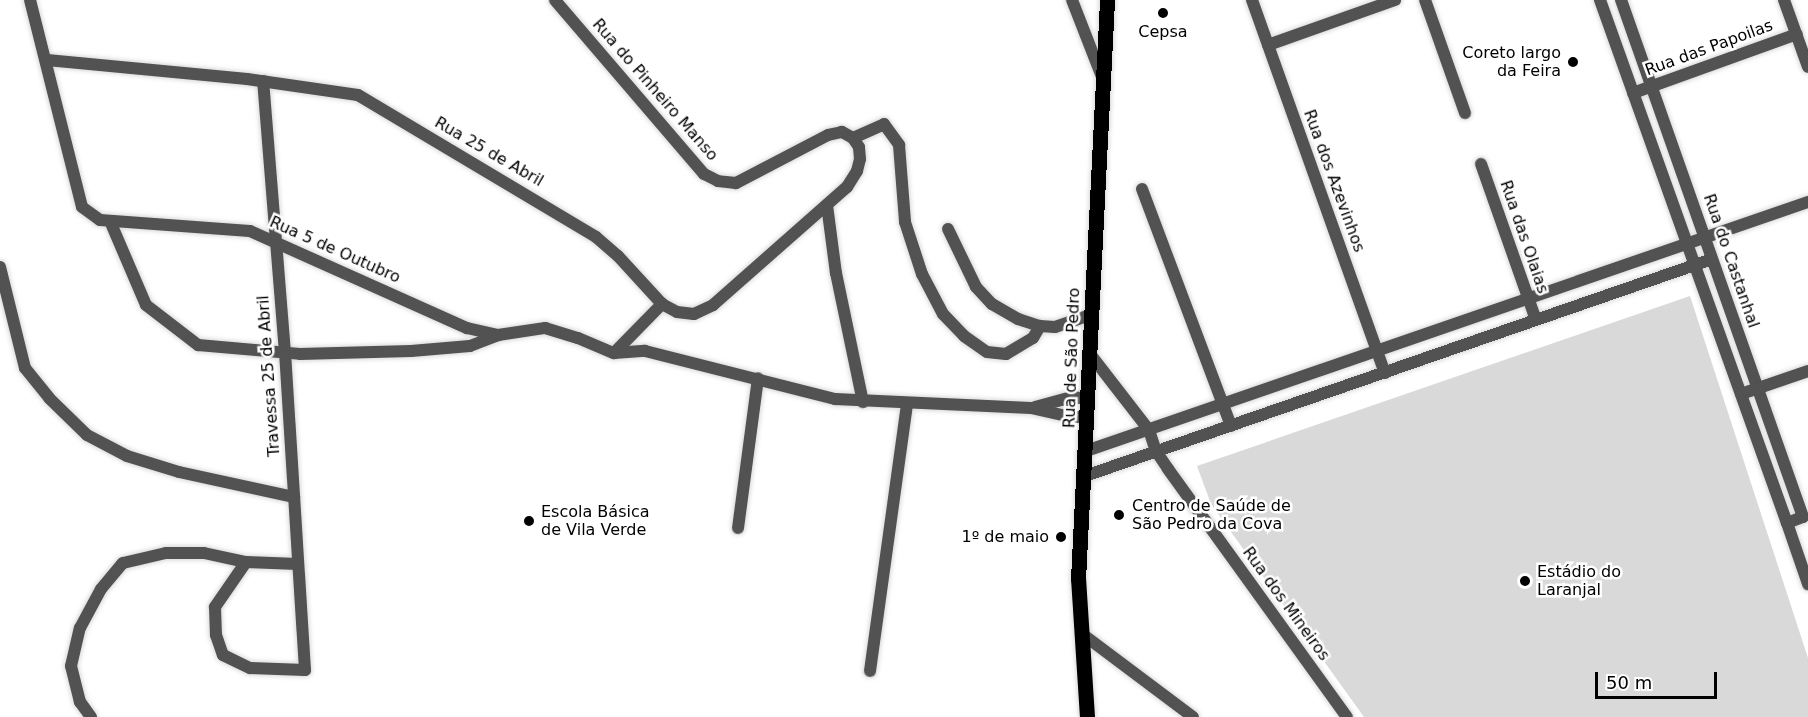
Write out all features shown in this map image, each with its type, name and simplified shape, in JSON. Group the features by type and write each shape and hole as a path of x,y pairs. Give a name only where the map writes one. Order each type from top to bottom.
{"main road":[{"name":"Rua de São Pedro","path":"1087,717 1078,579 1088,417 1107,0"}],"street":[{"path":"30,0 47,60"},
{"name":"Rua do Pinheiro Manso","path":"555,0 704,174 718,181 736,183 828,135 842,132 853,138 884,124 899,145 905,222 922,274 943,314 964,336 987,352 1006,354 1033,338 1040,326"},
{"path":"1072,0 1102,78"},
{"name":"Rua dos Azevinhos","path":"1252,0 1385,373"},
{"path":"1268,45 1395,0"},
{"path":"1425,0 1465,113"},
{"name":"Rua do Castanhal","path":"1600,0 1668,189 1683,245 1695,265 1808,584"},
{"name":"Rua do Castanhal","path":"1621,0 1758,388 1806,516 1787,523"},
{"path":"1784,0 1808,67"},
{"name":"Rua das Papoilas","path":"1633,93 1797,34"},
{"name":"Rua 25 de Abril","path":"47,60 263,81 358,95 596,237 618,256 662,304 677,312 694,314 712,305 847,187 857,171 860,159 859,147 853,138"},
{"name":"Rua 5 de Outubro","path":"47,60 66,149 82,207 100,220 250,231 276,240 467,328 498,335 545,328 578,338 614,353"},
{"name":"Travessa 25 de Abril","path":"246,562 215,607 216,634 223,655 250,668 305,670 285,353 263,81"},
{"name":"Rua das Olaias","path":"1481,164 1536,320"},
{"path":"1142,189 1231,426"},
{"path":"1086,451 1808,202"},
{"path":"827,205 836,273 863,402"},
{"path":"110,221 146,305 198,345 285,353 411,351 470,346 498,335"},
{"path":"948,229 976,287 992,304 1018,319 1040,326 1055,327 1092,314"},
{"path":"1085,476 1712,259"},
{"path":"0,267 25,368 49,398 87,435 127,456 179,472 294,496"},
{"path":"614,353 662,304"},
{"path":"614,353 645,351 834,399 1031,408 1071,417 1088,417"},
{"path":"1090,354 1149,430"},
{"path":"1741,394 1808,371"},
{"path":"738,528 758,378"},
{"path":"1031,408 1073,398 1088,399"},
{"path":"870,671 907,404"},
{"name":"Rua dos Mineiros","path":"1149,430 1156,452 1347,717"},
{"path":"91,717 80,702 71,666 80,628 101,589 123,563 166,553 204,553 246,562 298,564"},
{"path":"1081,633 1193,717"}],"shaded area":[{"name":"Estádio do Laranjal","path":"1690,296 1808,658 1808,717 1364,717 1211,504 1197,466"}],"place":[{"name":"Cepsa","path":"1163,13"},
{"name":"Coreto largo da Feira","path":"1573,62"},
{"name":"Centro de Saúde de São Pedro da Cova","path":"1119,515"},
{"name":"Escola Básica de Vila Verde","path":"529,521"},
{"name":"1º de maio","path":"1061,537"},
{"name":"Estádio do Laranjal","path":"1525,581"}]}
